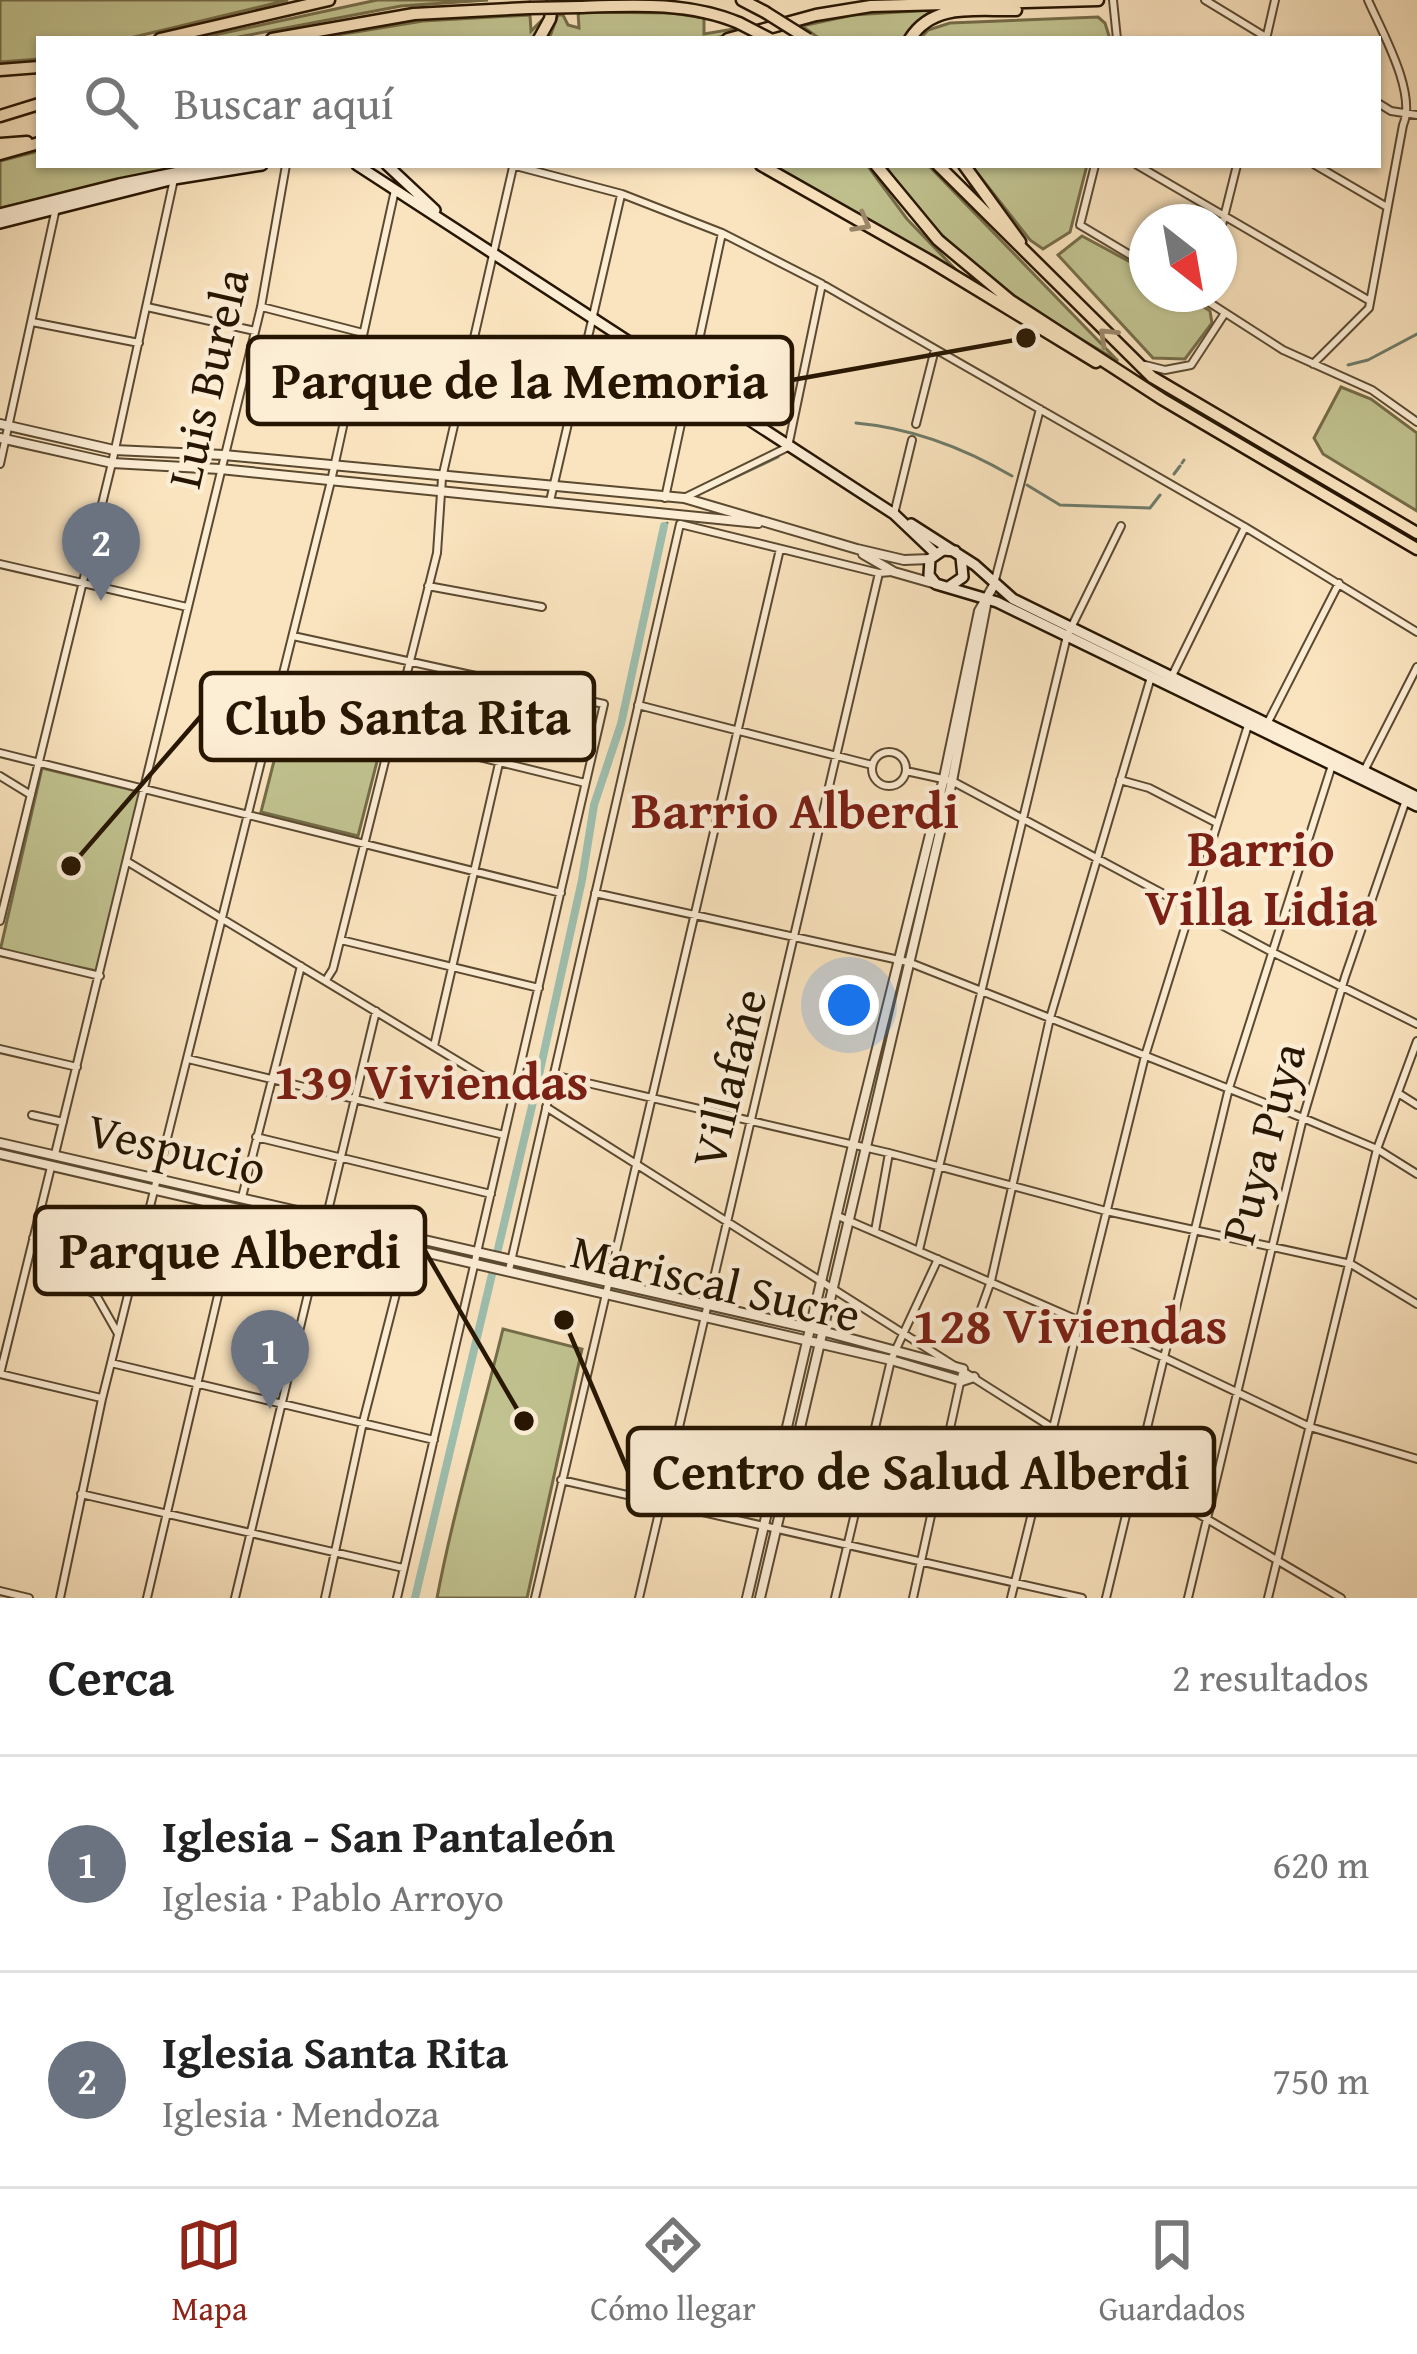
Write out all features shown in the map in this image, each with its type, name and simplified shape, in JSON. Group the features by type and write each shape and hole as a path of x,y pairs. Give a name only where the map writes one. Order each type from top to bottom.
{"highway":[{"path":"173,36 329,0"},
{"path":"541,36 554,0"},
{"path":"742,0 803,36"},
{"path":"739,36 871,6 1098,0"},
{"path":"912,36 923,22 941,13 1028,10 1063,3"},
{"path":"289,36 414,14 580,7 710,13 764,36"},
{"path":"0,70 36,67"},
{"path":"0,116 36,105"},
{"path":"0,144 36,142"},
{"path":"0,154 36,143"},
{"path":"766,168 1417,554"},
{"path":"878,168 919,222 973,272 1162,399"},
{"path":"941,168 1134,362 1162,384 1417,529"},
{"path":"966,168 1036,265"}],"main road":[{"path":"0,219 138,179 198,168"},
{"path":"0,219 243,168"},
{"path":"390,168 448,222"},
{"path":"371,171 957,553 1013,598 1152,674 1414,797"},
{"path":"906,522 932,556 928,575 936,584 987,598 1070,631"},
{"path":"932,556 957,553"},
{"path":"950,586 963,577 965,566 957,553"}],"street":[{"path":"1113,0 1117,36"},
{"path":"1205,0 1264,36"},
{"path":"1267,36 1275,0"},
{"path":"1313,364 1364,316 1370,301 1387,207 1414,111 1368,0"},
{"path":"1381,105 1391,111 1414,111"},
{"name":"Luis Burela","path":"0,1374 5,1334 100,976 261,307 285,168"},
{"path":"326,980 334,969 437,553 442,478 512,168"},
{"path":"524,168 622,194 722,232 822,284 1245,527 1417,632"},
{"path":"1094,168 1080,225 1129,254"},
{"path":"1142,168 1208,204"},
{"path":"1227,204 1236,168"},
{"path":"1320,168 1387,207"},
{"path":"0,922 112,463 174,179"},
{"path":"60,1598 102,1399 331,482 395,190"},
{"path":"550,501 622,194"},
{"path":"0,464 4,424 56,208"},
{"path":"1237,220 1370,301"},
{"path":"665,498 722,232"},
{"path":"684,498 788,447 822,284"},
{"path":"146,307 255,331"},
{"path":"261,307 363,333"},
{"path":"1134,362 1161,370 1179,370 1194,362 1225,313 1275,346 1372,390 1417,422"},
{"path":"32,322 139,343"},
{"path":"916,424 934,349"},
{"path":"747,1598 809,1329 865,1148 948,779 980,611 994,585 1040,410"},
{"path":"4,424 114,449 684,498 904,560 932,556"},
{"path":"3,438 112,463 220,469 765,524"},
{"path":"894,514 912,440"},
{"path":"477,1259 510,1266 680,524 675,512"},
{"path":"680,524 879,573 894,572"},
{"path":"919,1250 1070,631 1121,526"},
{"path":"1169,682 1245,527"},
{"path":"535,1598 780,549"},
{"path":"857,549 894,572 936,584"},
{"path":"0,564 187,607"},
{"name":"Villafañe","path":"639,1598 879,573"},
{"path":"1264,729 1339,583"},
{"path":"428,586 542,607"},
{"path":"293,637 604,704 397,1598"},
{"path":"1363,774 1417,667"},
{"path":"976,1323 991,1281 1051,1018 1152,674"},
{"path":"434,1046 517,685"},
{"path":"638,705 872,765"},
{"path":"276,707 585,783"},
{"path":"1011,1598 1145,1056 1249,722"},
{"path":"0,753 561,893"},
{"path":"883,753 894,753 904,760 906,771 896,785 885,786 873,776 872,765 883,753"},
{"path":"1106,1598 1228,1088 1334,760"},
{"path":"906,771 948,779 1417,1024"},
{"path":"0,776 31,795"},
{"path":"1120,780 1149,788 1216,821"},
{"name":"Puya Puya","path":"1187,1598 1303,1118 1342,988 1414,797"},
{"path":"128,862 514,1095"},
{"path":"595,893 904,961 1303,1118 1377,1149 1417,1174"},
{"path":"341,940 539,988"},
{"path":"0,952 100,976"},
{"path":"843,1218 853,1145 904,961"},
{"path":"147,1598 301,966"},
{"path":"235,1598 376,1011"},
{"path":"1268,1598 1377,1149 1417,1042"},
{"path":"0,1049 77,1067"},
{"path":"188,1059 504,1135"},
{"path":"554,1075 890,1153 1106,1211 1351,1264 1417,1304"},
{"path":"1398,1093 1417,1105"},
{"path":"546,1107 1052,1427 1341,1598"},
{"path":"32,1114 63,1122"},
{"path":"256,1137 491,1193"},
{"name":"Vespucio","path":"0,1143 53,1161"},
{"path":"875,1231 890,1153"},
{"name":"Vespucio","path":"0,1154 53,1161 477,1259"},
{"path":"843,1218 1165,1358 1310,1427 1417,1459"},
{"name":"Vespucio","path":"327,1224 407,1247 477,1259"},
{"path":"33,1238 65,1277 96,1295 118,1336"},
{"path":"325,1598 407,1247"},
{"path":"836,1598 891,1360 938,1259"},
{"name":"Mariscal Sucre","path":"510,1266 609,1282 895,1348 963,1369"},
{"name":"Mariscal Sucre","path":"510,1266 606,1295 891,1360 962,1382"},
{"path":"760,1598 822,1331 827,1283"},
{"path":"111,1363 434,1440"},
{"path":"913,1598 963,1369"},
{"path":"0,1374 102,1399"},
{"path":"962,1382 974,1377"},
{"path":"561,1480 1082,1598"},
{"path":"81,1494 403,1568"},
{"path":"0,1591 29,1598"}],"green space":[{"path":"0,0 288,0 138,36 36,36 36,59 0,62"},
{"path":"377,0 488,0 401,6 244,36 210,36"},
{"path":"931,10 908,36 816,36 802,26 853,15"},
{"path":"578,12 672,13 704,18 704,34 736,32 723,36 550,36 558,15 579,28"},
{"path":"530,15 531,31 546,16 536,36 331,36 423,21"},
{"path":"1098,17 1109,36 923,36 950,23"},
{"path":"36,152 36,168 170,168 0,208 0,161"},
{"path":"775,168 869,168 907,219 961,275"},
{"path":"887,168 931,168 1118,361 989,277 909,198"},
{"path":"973,168 1086,168 1070,232 1043,249 1030,240"},
{"path":"1082,236 1129,261 1129,312 1210,312 1212,323 1185,359 1153,358 1058,255"},
{"path":"1341,387 1371,399 1417,433 1417,511 1323,454 1314,438"},
{"path":"286,714 383,738 358,836 261,812"},
{"path":"42,768 141,792 97,971 0,951"},
{"path":"503,1329 582,1349 527,1598 437,1598 460,1497"}],"waterway":[{"path":"1348,365 1368,360 1417,334"},
{"path":"856,423 937,441 1012,476"},
{"path":"708,490 778,457"},
{"path":"1174,474 1180,466"},
{"path":"1027,485 1060,505 1150,508 1160,495"},
{"path":"664,526 667,523"},
{"path":"415,1598 533,1102 594,805 621,724 664,526"}],"place":[{"name":"Parque de la Memoria","path":"1026,338"},
{"name":"Iglesia Santa Rita","path":"101,601"},
{"name":"Club Santa Rita","path":"71,866"},
{"name":"Centro de Salud Alberdi","path":"564,1320"},
{"name":"Iglesia - San Pantaleón","path":"270,1409"},
{"name":"Parque Alberdi","path":"524,1421"}],"district":[{"name":"Barrio Alberdi","path":"795,809"},
{"name":"Barrio Villa Lidia","path":"1261,876"},
{"name":"139 Viviendas","path":"431,1080"},
{"name":"128 Viviendas","path":"1070,1324"}]}
